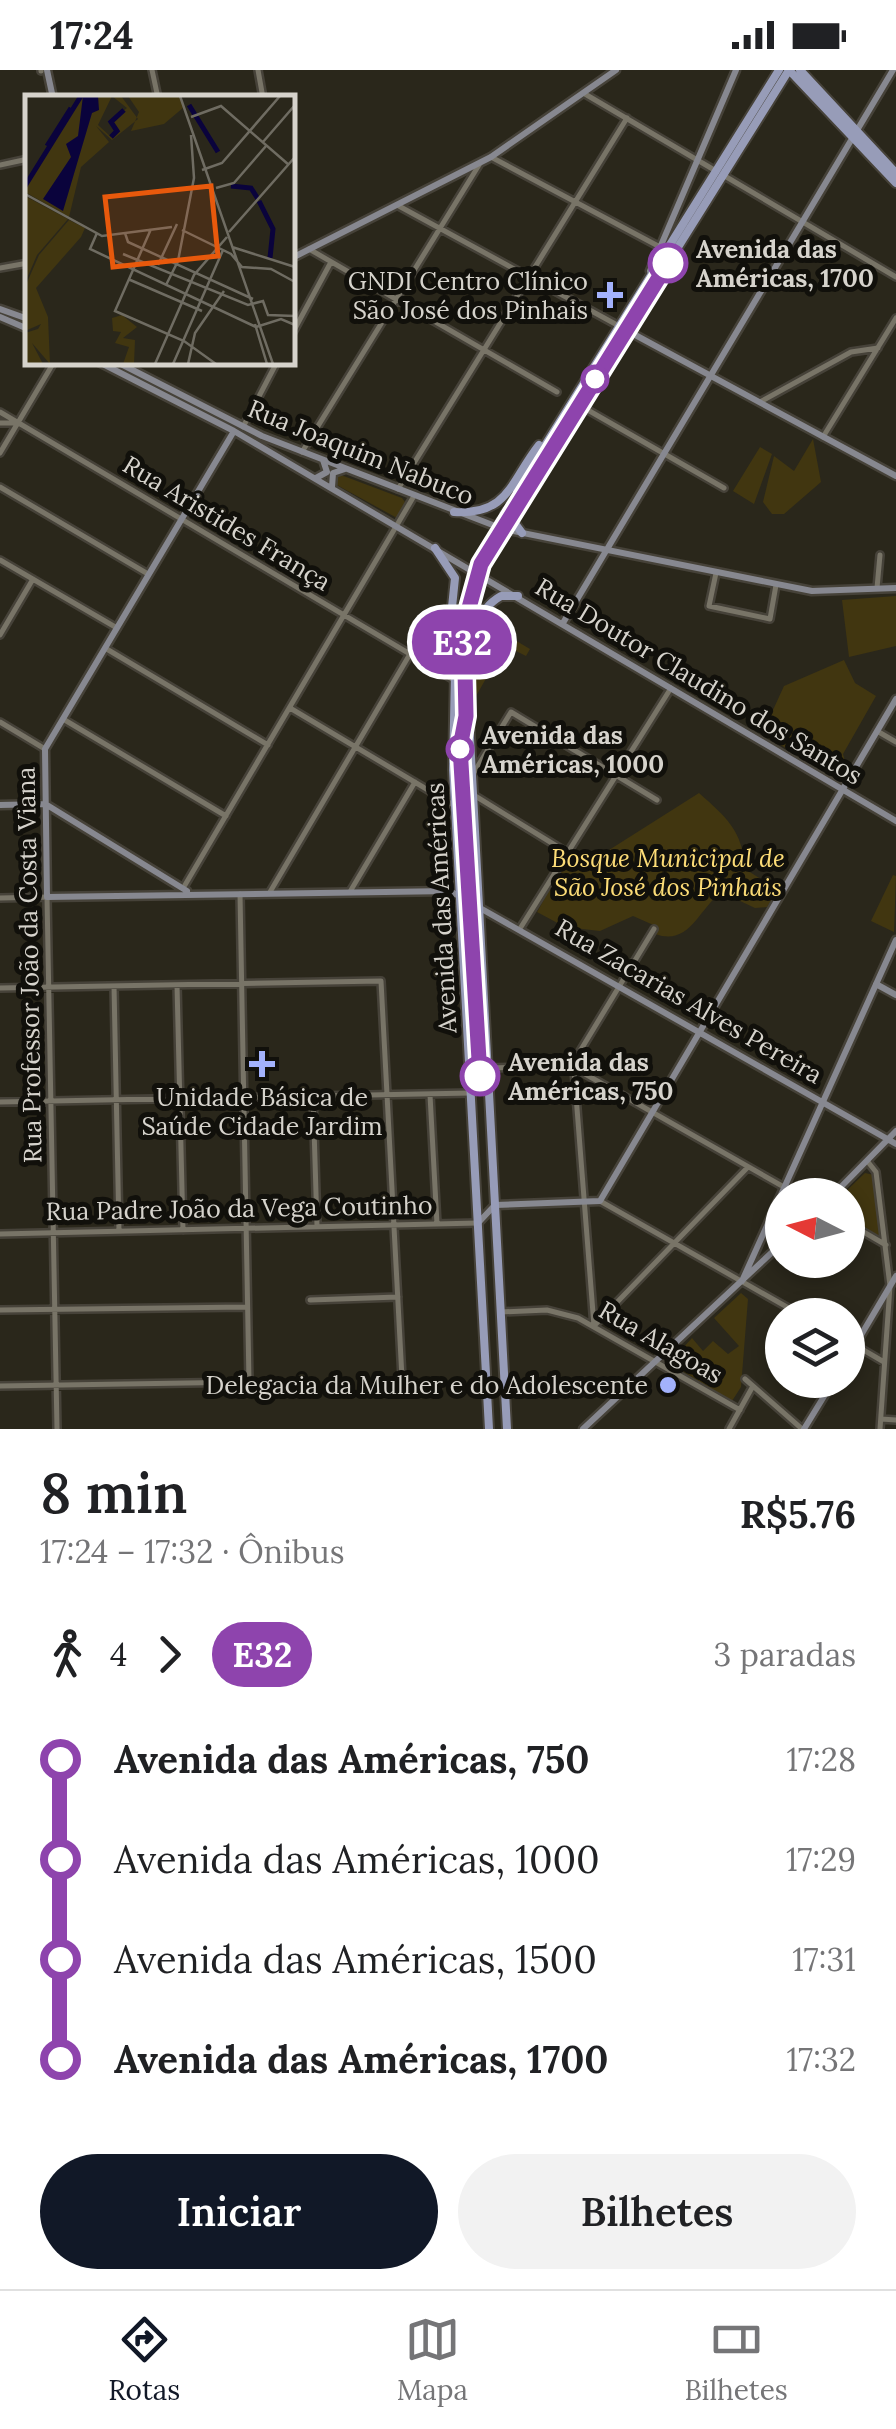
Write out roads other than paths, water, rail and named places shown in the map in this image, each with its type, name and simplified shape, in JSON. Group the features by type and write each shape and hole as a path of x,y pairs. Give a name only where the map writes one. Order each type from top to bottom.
{"main road":[{"path":"43,70 52,95"},
{"path":"295,257 491,157 616,70"},
{"path":"454,512 484,512 498,503 579,405 645,284 736,70"},
{"path":"520,491 779,70"},
{"path":"645,284 789,70 896,173"},
{"path":"800,70 896,184"},
{"path":"563,623 892,70"},
{"path":"0,309 25,318"},
{"path":"0,317 25,328"},
{"path":"622,328 896,476"},
{"name":"Rua Joaquim Nabuco","path":"106,365 234,431 334,490"},
{"name":"Rua Joaquim Nabuco","path":"128,366 243,427 454,512 522,533 824,592 896,588"},
{"path":"522,533 513,520 567,417"},
{"name":"Rua Professor João da Costa Viana","path":"47,897 45,750 234,431"},
{"path":"315,478 327,472 322,460"},
{"path":"334,490 331,478 346,469"},
{"name":"Rua Doutor Claudino dos Santos","path":"334,490 896,820"},
{"path":"436,548 456,578 449,663 455,679"},
{"path":"465,690 480,618 496,599 518,596"},
{"name":"Avenida das Américas","path":"489,1429 455,806 455,679 460,626 507,1429"},
{"path":"478,1222 496,1206 600,1201 896,699"},
{"path":"0,805 46,804 181,891"},
{"name":"Rua Zacarias Alves Pereira","path":"47,897 438,888 477,902 893,1142"},
{"path":"789,1178 896,940"},
{"path":"876,984 896,995"},
{"path":"851,1178 893,1142 896,1132"},
{"path":"742,1281 765,1230"},
{"path":"583,1429 765,1259"},
{"path":"865,1323 896,1276"},
{"path":"803,1429 823,1398"}],"street":[{"path":"152,70 157,95"},
{"path":"258,70 262,95"},
{"path":"585,94 896,277"},
{"path":"398,489 627,118"},
{"path":"491,157 660,248"},
{"path":"0,165 25,161"},
{"path":"302,452 480,163"},
{"path":"397,205 622,328"},
{"path":"309,250 556,392"},
{"path":"295,328 331,262"},
{"path":"0,268 25,263"},
{"path":"823,436 896,318"},
{"path":"760,402 851,352 878,348"},
{"path":"0,453 52,365"},
{"path":"243,427 275,365"},
{"path":"579,405 724,488"},
{"name":"Rua Aristides França","path":"0,412 455,679"},
{"path":"0,423 18,422"},
{"path":"0,487 149,574"},
{"path":"181,891 414,496"},
{"path":"877,588 880,555"},
{"path":"0,560 117,628"},
{"path":"716,572 710,606 770,619 776,584"},
{"path":"0,636 33,580"},
{"path":"105,648 268,745"},
{"path":"270,892 410,654"},
{"path":"434,668 449,663"},
{"path":"521,927 672,688"},
{"path":"290,708 455,806"},
{"path":"469,781 511,712 657,800"},
{"path":"63,719 226,816"},
{"path":"0,722 45,750"},
{"path":"877,731 896,742"},
{"path":"351,890 415,782"},
{"path":"470,792 568,853"},
{"path":"0,1386 249,1382 240,893"},
{"path":"0,898 47,897"},
{"name":"Rua Professor João da Costa Viana","path":"47,897 58,1429"},
{"path":"594,1326 573,1067 654,928"},
{"path":"0,988 381,981 402,1378"},
{"path":"177,985 183,1230"},
{"path":"114,986 120,1231"},
{"path":"487,1068 573,1067 767,1178"},
{"path":"0,1102 471,1093"},
{"path":"313,1095 317,1226"},
{"path":"430,1095 437,1224"},
{"path":"868,1162 876,1172 890,1286 880,1429"},
{"path":"594,1326 748,1167"},
{"path":"600,1201 772,1298"},
{"name":"Rua Padre João da Vega Coutinho","path":"0,1234 478,1222"},
{"path":"865,1233 886,1245"},
{"path":"310,1300 398,1297"},
{"path":"0,1310 248,1306"},
{"name":"Rua Alagoas","path":"501,1312 547,1310 594,1326 740,1410"},
{"path":"865,1351 884,1362"},
{"path":"745,1379 803,1429"},
{"path":"729,1429 753,1386"},
{"path":"881,1420 896,1420"}],"tunnel":[{"path":"456,625 476,560 517,490"},
{"path":"464,626 481,564 524,493"}],"place":[{"name":"Avenida das Américas, 1700","path":"668,263"},
{"name":"GNDI Centro Clínico São José dos Pinhais","path":"610,295"},
{"name":"Avenida das Américas, 1000","path":"460,749"},
{"name":"Unidade Básica de Saúde Cidade Jardim","path":"262,1064"},
{"name":"Avenida das Américas, 750","path":"480,1076"},
{"name":"Delegacia da Mulher e do Adolescente","path":"668,1385"}],"park label":[{"name":"Bosque Municipal de São José dos Pinhais","path":"668,872"}]}
